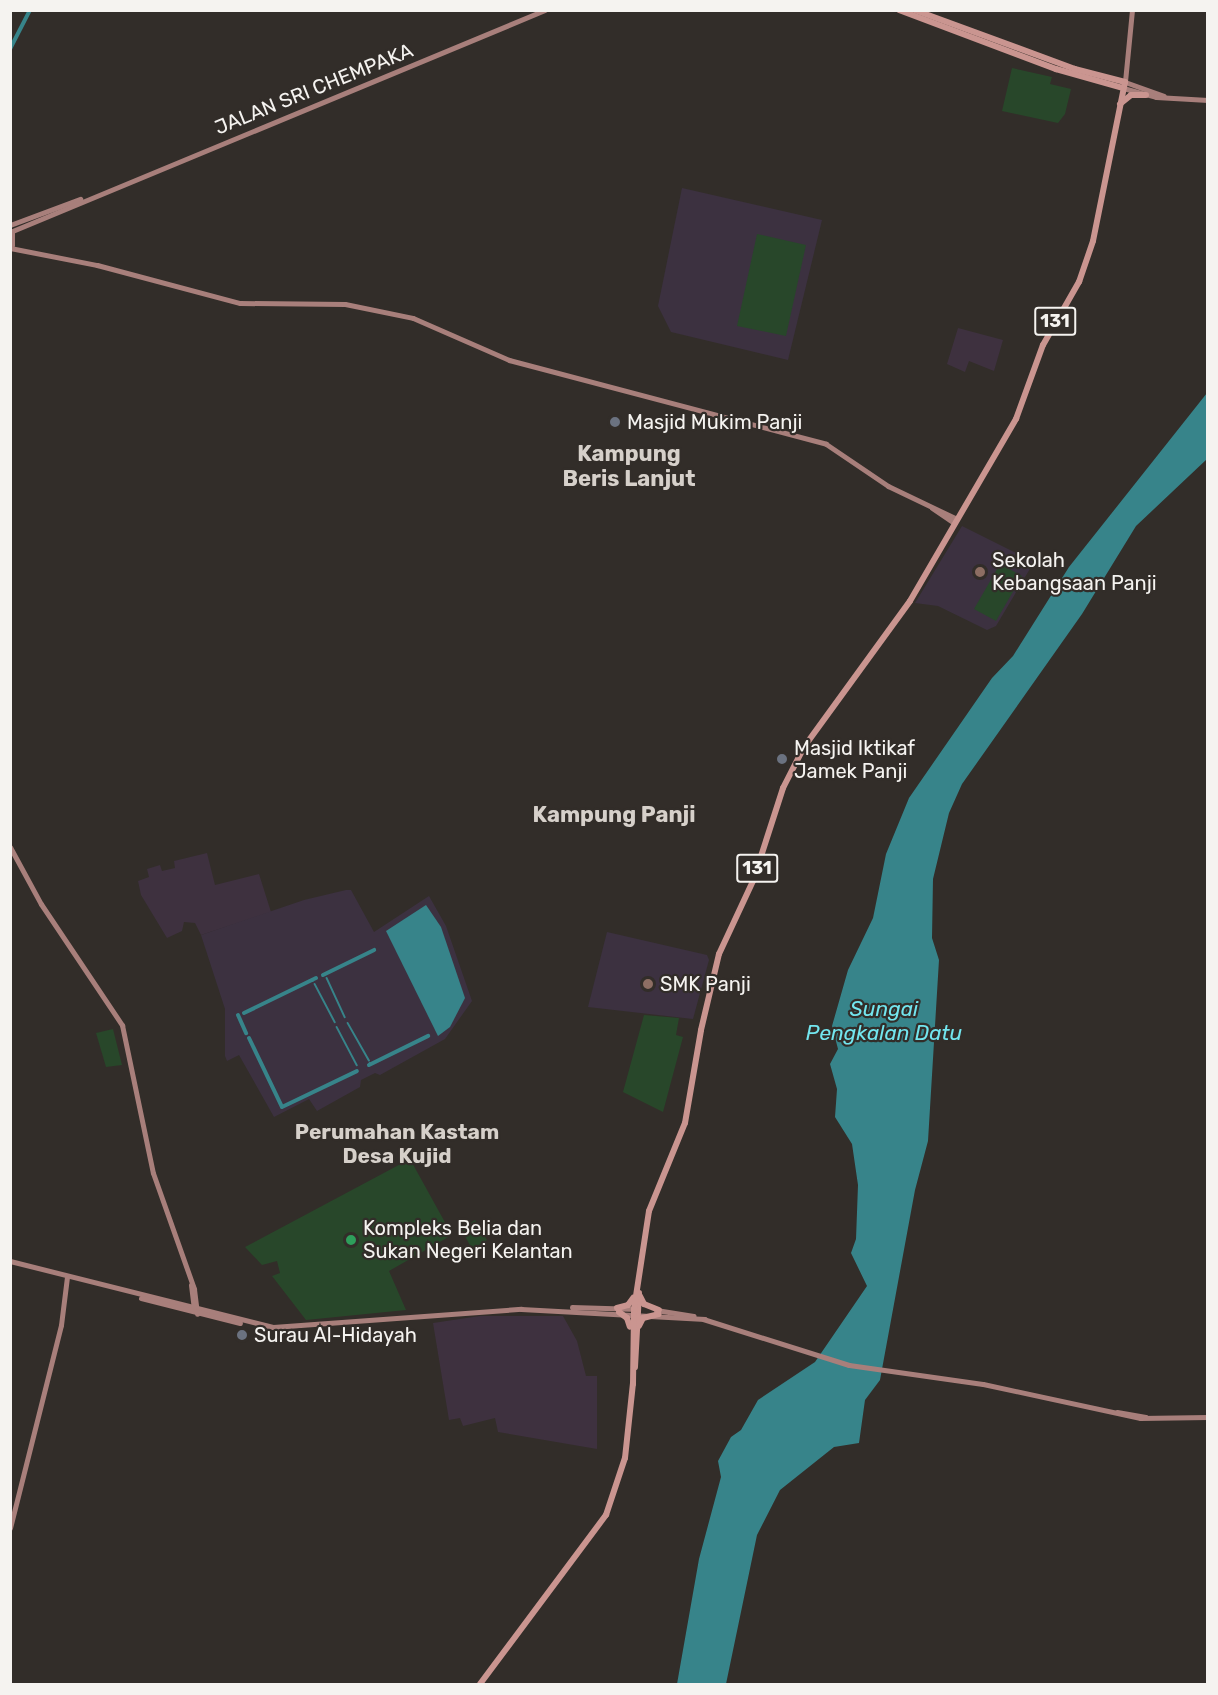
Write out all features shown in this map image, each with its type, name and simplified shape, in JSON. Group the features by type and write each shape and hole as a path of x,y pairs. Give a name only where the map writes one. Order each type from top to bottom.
{"main road":[{"name":"JALAN SRI CHEMPAKA","path":"11,230 545,10"},
{"path":"899,10 1056,69 1124,85"},
{"path":"915,10 1075,69 1146,92 1208,100"},
{"path":"1124,85 1132,10"},
{"path":"1127,66 1131,79 1146,92"},
{"name":"131","path":"480,1684 606,1515 625,1458 633,1384 637,1293 652,1201 685,1123 719,954 753,881 786,780 804,747 910,601 1016,419 1051,328 1079,282 1093,241 1124,85"},
{"path":"1120,104 1131,95 1146,92"},
{"path":"11,230 11,245"},
{"path":"11,245 54,257 62,257"},
{"path":"11,245 240,303 345,304 414,318 509,360 826,444 888,486 956,521"},
{"path":"10,847 41,904 122,1025 152,1168 191,1283 196,1312"},
{"path":"10,1261 196,1312 248,1323 301,1328 472,1311 544,1308 659,1312 705,1319 809,1355 902,1374 983,1384 1113,1412 1157,1418 1208,1417"},
{"path":"10,1528 61,1325 67,1277"},
{"path":"618,1310 628,1305 637,1293 644,1304 659,1312"},
{"path":"618,1310 627,1318 634,1336"},
{"path":"634,1336 643,1318 659,1312"}],"shaded area":[{"path":"682,188 822,220 788,360 671,332 658,306"},
{"path":"958,328 1003,340 994,371 969,361 965,372 947,364"},
{"name":"Sekolah Kebangsaan Panji","path":"962,526 1034,562 996,626 987,630 938,606 915,603"},
{"path":"207,853 215,885 259,874 271,912 201,935 195,923 184,922 182,931 167,938 141,895 138,881 149,877 147,869 160,865 162,871 175,868 174,861"},
{"path":"351,890 374,932 429,896 446,926 472,1001 445,1039 380,1075 375,1073 361,1080 360,1087 317,1111 309,1099 274,1117 239,1055 227,1061 225,1056 225,1009 201,935 304,900"},
{"name":"SMK Panji","path":"607,932 707,955 709,960 693,1019 588,1007"},
{"path":"480,1316 563,1316 577,1341 586,1376 597,1376 597,1449 498,1432 495,1418 463,1426 460,1418 449,1420 433,1323"}],"green space":[{"path":"1012,68 1052,77 1050,84 1071,89 1065,114 1058,123 1002,111"},
{"path":"757,234 806,245 786,336 737,326"},
{"path":"1000,564 1022,576 996,621 974,609"},
{"path":"644,1015 679,1018 676,1035 683,1037 663,1112 623,1092"},
{"path":"113,1029 122,1065 106,1067 96,1033"},
{"name":"Kompleks Belia dan Sukan Negeri Kelantan","path":"410,1159 452,1235 389,1271 406,1310 306,1320 272,1276 280,1273 277,1261 262,1265 245,1247"},
{"path":"475,1220 487,1240 472,1249 461,1229"}],"water":[{"name":"Sungai Pengkalan Datu","path":"1207,393 1207,459 1136,526 1082,614 962,784 949,813 933,879 932,938 939,960 928,1141 915,1190 880,1380 865,1400 859,1443 834,1447 780,1490 757,1535 726,1684 677,1684 699,1559 721,1477 718,1461 731,1437 741,1430 758,1400 815,1362 867,1286 851,1253 856,1239 858,1185 852,1144 835,1117 837,1089 830,1064 838,1049 832,1026 848,970 873,918 886,854 909,798 992,678 1013,656 1069,567"},
{"path":"426,905 441,927 465,998 450,1027 438,1036 386,931"}],"waterway":[{"path":"10,49 30,10"},
{"path":"323,975 374,950"},
{"path":"244,1013 316,978"},
{"path":"327,978 345,1017"},
{"path":"315,984 335,1022"},
{"path":"238,1015 246,1033"},
{"path":"348,1023 369,1060"},
{"path":"337,1027 357,1065"},
{"path":"369,1065 428,1036"},
{"path":"249,1038 282,1107 357,1071"}],"place":[{"name":"Masjid Mukim Panji","path":"615,422"},
{"name":"Sekolah Kebangsaan Panji","path":"980,572"},
{"name":"Masjid Iktikaf Jamek Panji","path":"782,759"},
{"name":"SMK Panji","path":"648,984"},
{"name":"Kompleks Belia dan Sukan Negeri Kelantan","path":"351,1240"},
{"name":"Surau Al-Hidayah","path":"242,1335"}],"district":[{"name":"Kampung Beris Lanjut","path":"629,466"},
{"name":"Kampung Panji","path":"614,815"},
{"name":"Perumahan Kastam Desa Kujid","path":"397,1144"}]}
